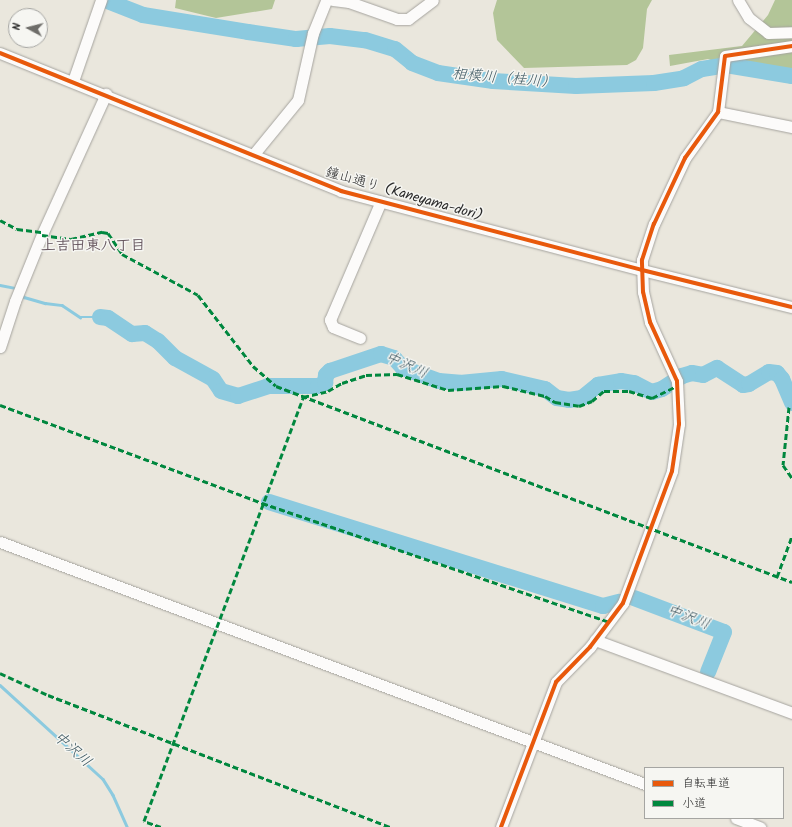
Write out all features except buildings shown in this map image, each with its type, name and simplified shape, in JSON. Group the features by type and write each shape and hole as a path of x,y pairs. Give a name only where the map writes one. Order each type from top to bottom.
{"street":[{"path":"253,155 298,100 313,33 326,0"},
{"path":"333,0 349,2 397,19 408,19 433,0"},
{"path":"738,0 749,18 768,33 792,32"},
{"path":"73,81 100,5"},
{"path":"501,827 556,682 595,640 623,603 672,471 679,424 677,381 646,307 642,270 642,260 663,200 685,158 718,112 724,75 725,56 792,46"},
{"name":"鐘山通り (Kaneyama-dori)","path":"0,53 106,94 341,191 642,270 792,306"},
{"path":"0,347 15,301 43,232 106,94"},
{"path":"718,112 792,127"},
{"path":"360,338 334,327 330,320 381,201"},
{"path":"0,542 644,784"},
{"path":"595,640 792,713"},
{"path":"739,819 760,827"}],"green space":[{"path":"176,0 275,0 272,9 216,18 175,8"},
{"path":"497,0 652,0 647,9 643,48 636,60 627,65 524,68 497,40 493,13"},
{"path":"775,0 792,0 792,84 761,77 708,59 670,66 669,55 742,46 768,15"}],"waterway":[{"name":"相模川（桂川）","path":"105,0 143,15 248,32 296,39 330,36 365,40 395,49 412,63 438,73 493,81 576,86 654,83 684,78 702,69 726,65 792,76"},
{"name":"中沢川","path":"0,285 16,288"},
{"name":"中沢川","path":"21,293 24,297 45,303 62,305 80,317 100,317"},
{"name":"中沢川","path":"100,317 108,318 132,334 145,333 158,341 175,358 213,379 221,391 238,396 268,386 318,386 325,383 326,375 330,371 381,354 394,358 403,368 439,381 460,383 502,379 545,389 557,398 569,400 582,398 598,385 621,381 634,383 652,392 662,389 682,376 692,373 703,375 717,368 743,385 749,384 769,372 777,373 782,379 792,403"},
{"name":"中沢川","path":"269,502 603,606 618,602"},
{"name":"中沢川","path":"634,598 724,632 708,672"},
{"name":"中沢川","path":"0,685 103,779 113,795 127,827"}],"marked path":[{"path":"0,220 17,229 43,232"},
{"path":"42,235 71,239 102,232 108,233 122,254 198,295 253,366 276,386 792,582"},
{"path":"303,397 328,391 342,383 366,375 397,374 448,390 503,386 545,396 555,402 579,406 592,401 604,391 629,391 652,398 677,386"},
{"path":"161,827 144,821 303,397"},
{"path":"0,405 262,503 609,622"},
{"path":"789,407 783,465 792,478"},
{"path":"777,577 792,536"},
{"path":"0,673 48,695 390,827"}],"cycle path":[{"path":"501,827 556,682 590,647 623,603 672,471 679,424 677,381 650,322 643,292 642,260 654,224 685,158 718,112 725,56 792,46"},
{"path":"0,53 341,191 642,270 792,307"}],"district":[{"name":"上吉田東八丁目","path":"93,247"}]}
